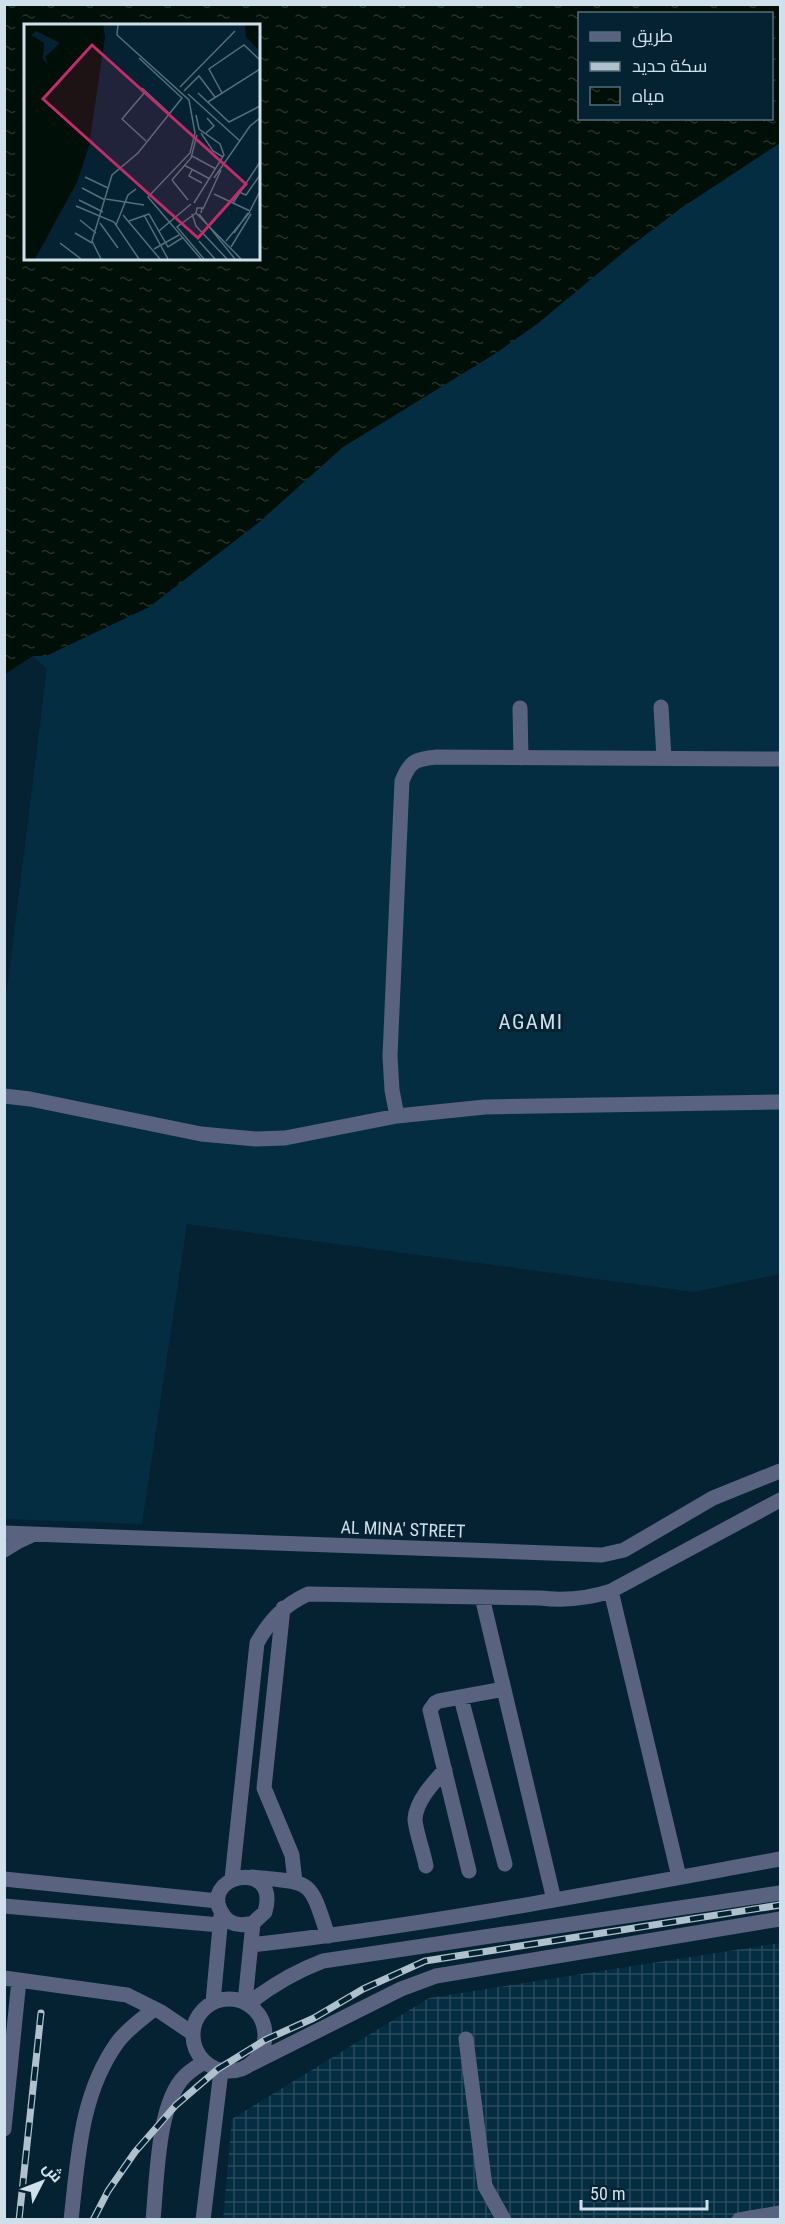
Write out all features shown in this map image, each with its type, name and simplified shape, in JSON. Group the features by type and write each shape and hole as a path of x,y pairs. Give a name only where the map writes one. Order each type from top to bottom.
{"street":[{"path":"661,707 664,758"},
{"path":"520,708 521,758"},
{"path":"397,1116 392,1090 390,1056 402,781 408,766 420,759 780,759"},
{"path":"4,1096 30,1099 234,1139 285,1138 397,1116 485,1107 780,1102"},
{"name":"AL MINA' STREET","path":"4,1533 32,1536 602,1555 624,1550 713,1498 780,1471"},
{"path":"232,1879 257,1643 268,1624 283,1608 308,1594 576,1600 611,1591 780,1500"},
{"path":"4,1551 32,1536"},
{"path":"611,1591 679,1877"},
{"path":"482,1597 554,1900"},
{"path":"283,1608 264,1788 292,1854 295,1882"},
{"path":"469,1871 430,1710 435,1702 504,1689"},
{"path":"461,1698 505,1864"},
{"path":"426,1866 415,1819 421,1801 431,1784 445,1770"},
{"path":"241,1785 264,1788"},
{"path":"251,1945 328,1936 554,1900 780,1859"},
{"path":"213,2002 220,1913 225,1884 232,1879 240,1876 303,1884 315,1896 328,1936"},
{"path":"4,1879 220,1913 235,1924 244,1925 253,1923 265,1912 267,1904 263,1887 250,1877"},
{"path":"246,2003 296,1972 323,1961 780,1893"},
{"path":"4,1906 220,1913"},
{"path":"251,2064 259,2056 266,2034 257,2012 246,2003 224,1999 213,2002 198,2014 192,2033 193,2043 204,2062 221,2071 232,2072 251,2064 401,1989 436,1976 780,1919"},
{"path":"246,2003 253,1923"},
{"path":"4,2129 12,1979 127,1995 192,2033"},
{"path":"70,2220 82,2122 97,2078 117,2042 154,2009"},
{"path":"466,2039 485,2186 504,2220"},
{"path":"153,2220 164,2118 170,2098 184,2076 204,2062"},
{"path":"203,2220 221,2071"},
{"path":"739,2220 780,2213"}],"shaded area":[{"path":"780,143 780,1274 694,1292 187,1224 142,1524 5,1519 4,1014 47,669 33,656 46,656 149,607 258,523 343,447 493,355 537,324 681,208"},
{"path":"780,1943 780,2219 223,2220 232,2119 429,1998"}],"water":[{"path":"5,4 780,5 780,143 681,208 537,324 493,355 343,447 258,523 149,607 46,656 33,656 5,674"}],"railway":[{"path":"93,2220 108,2191 135,2152 176,2105 218,2069 265,2040 314,2018 363,1989 425,1961 780,1905"},
{"path":"19,2220 41,2013"}],"district":[{"name":"AGAMI","path":"531,1022"}]}
